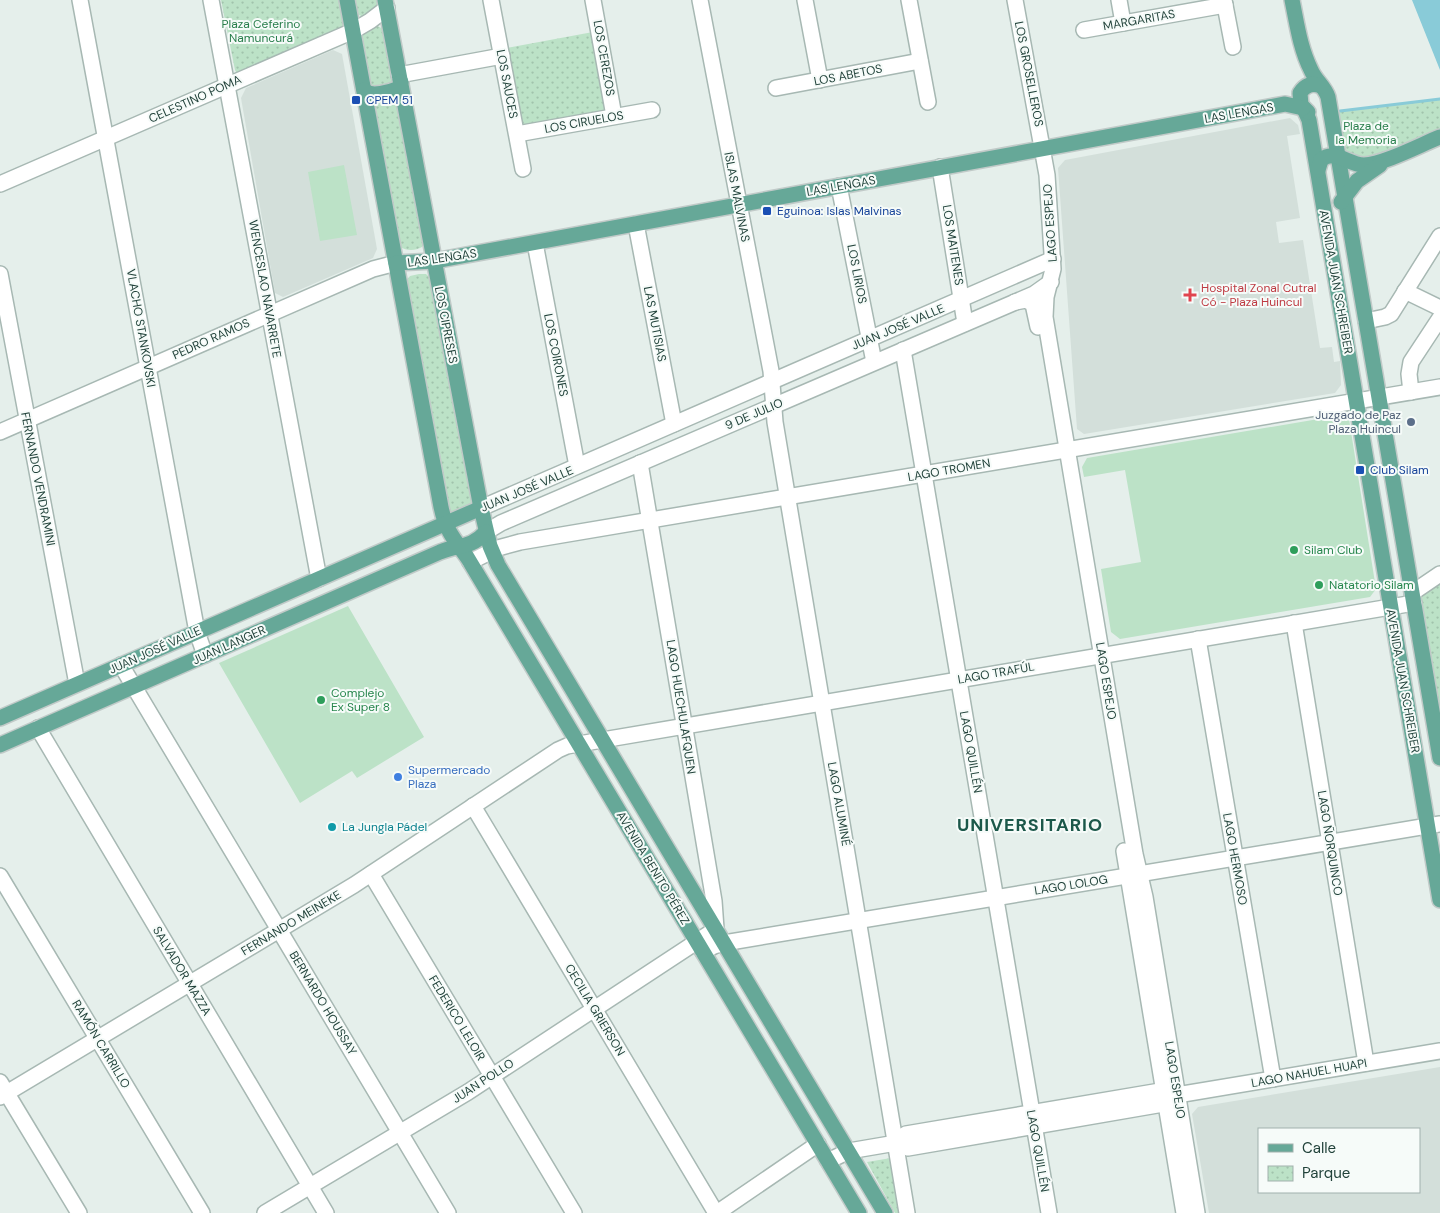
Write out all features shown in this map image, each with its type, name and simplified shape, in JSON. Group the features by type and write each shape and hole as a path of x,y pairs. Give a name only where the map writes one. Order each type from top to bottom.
{"main road":[{"path":"347,0 439,497 446,524"},
{"path":"1292,0 1299,34 1310,69 1324,92 1326,105 1320,111 1312,112 1302,101 1306,87 1312,84 1324,92"},
{"name":"LOS CIPRESES","path":"386,4 486,532"},
{"name":"AVENIDA JUAN SCHREIBER","path":"1299,34 1303,78 1302,101 1309,120 1391,606 1434,825 1440,900"},
{"path":"364,90 372,94 393,90 399,88 400,79"},
{"name":"AVENIDA JUAN SCHREIBER","path":"1324,92 1338,156 1440,758"},
{"name":"LAS LENGAS","path":"396,263 434,261 535,243 1302,101"},
{"path":"1318,170 1318,164 1322,159 1330,155 1365,165 1394,156 1440,137"},
{"path":"1322,194 1326,202 1330,204 1339,203 1361,177 1394,156"},
{"name":"JUAN JOSÉ VALLE","path":"0,718 481,508"},
{"name":"AVENIDA BENITO PÉREZ","path":"446,524 453,540 470,562 860,1213"},
{"name":"AVENIDA BENITO PÉREZ","path":"486,532 498,564 886,1213"},
{"name":"9 DE JULIO","path":"458,546 475,543 486,532"},
{"name":"JUAN LANGER","path":"0,745 440,552 458,546"}],"street":[{"name":"VLACHO STANKOVSKI","path":"80,0 197,632 205,655"},
{"name":"WENCESLAO NAVARRETE","path":"212,0 318,579"},
{"name":"LOS SAUCES","path":"491,0 523,169"},
{"name":"LOS CEREZOS","path":"593,0 614,116"},
{"name":"ISLAS MALVINAS","path":"700,0 772,394"},
{"path":"805,0 820,80"},
{"path":"909,0 928,102"},
{"name":"LOS GROSELLEROS","path":"1015,0 1043,148"},
{"path":"1119,0 1123,23"},
{"path":"1224,3 1233,46"},
{"name":"MARGARITAS","path":"1084,30 1224,3"},
{"name":"CELESTINO POMA","path":"0,184 353,31 370,21 386,4"},
{"path":"400,79 502,56"},
{"name":"LOS ABETOS","path":"776,88 920,61"},
{"name":"LOS CIRUELOS","path":"517,134 652,110"},
{"name":"LAGO ESPEJO","path":"1043,148 1048,184 1053,259 1051,282 1046,297 1046,317 1063,451"},
{"name":"LOS MAITENES","path":"940,168 966,323"},
{"name":"LOS LIRIOS","path":"839,186 874,362"},
{"name":"LAS MUTISIAS","path":"636,224 674,424"},
{"path":"1366,321 1389,316 1440,236"},
{"name":"LOS COIRONES","path":"535,243 577,466"},
{"name":"JUAN JOSÉ VALLE","path":"481,508 674,424 772,394 870,339 1053,259"},
{"name":"PEDRO RAMOS","path":"0,432 373,269 396,263"},
{"name":"FERNANDO VENDRAMINI","path":"0,274 77,684"},
{"name":"9 DE JULIO","path":"486,532 514,517 640,463 772,394 874,362 1015,302 1039,291 1051,282"},
{"path":"1405,291 1440,308"},
{"name":"LAGO ESPEJO","path":"1015,302 1029,301 1035,309 1063,451 1134,874 1145,897 1184,1213"},
{"path":"1411,392 1409,374 1411,362 1440,318"},
{"name":"LAGO QUILLÉN","path":"903,350 1049,1213"},
{"name":"LAGO TROMEN","path":"470,562 492,550 520,542 1440,387"},
{"name":"LAGO ALUMINÉ","path":"772,394 907,1213"},
{"name":"LAGO HUECHULAFQUEN","path":"640,463 714,901 716,929"},
{"path":"514,517 510,522 512,539 520,542"},
{"path":"1413,598 1440,574"},
{"name":"LAGO TRAFÚL","path":"578,744 1294,623 1391,606 1413,598"},
{"name":"LAGO ÑORQUINCO","path":"1294,623 1366,1063"},
{"name":"LAGO HERMOSO","path":"1198,639 1273,1079"},
{"name":"BERNARDO HOUSSAY","path":"121,665 448,1213"},
{"name":"SALVADOR MAZZA","path":"38,728 326,1213"},
{"name":"FERNANDO MEINEKE","path":"2,1091 98,1039 190,984 371,874 558,750 578,744"},
{"name":"CECILIA GRIERSON","path":"473,806 716,1213"},
{"name":"LAGO LOLOG","path":"700,947 1434,825"},
{"name":"FEDERICO LELOIR","path":"371,874 574,1213"},
{"name":"RAMÓN CARRILLO","path":"0,876 202,1213"},
{"path":"700,947 716,929"},
{"name":"JUAN POLLO","path":"265,1213 492,1076 594,1009 700,947"},
{"name":"LAGO NAHUEL HUAPI","path":"828,1161 849,1151 896,1143 906,1134 1033,1120 1440,1051"},
{"path":"2,1091 79,1213"},
{"name":"LAGO ESPEJO","path":"1169,1096 1197,1213"},
{"path":"716,1213 818,1144"}],"shaded area":[{"path":"333,50 342,54 377,249 373,258 283,297 275,293 241,98 246,88"},
{"name":"Hospital Zonal Cutral Có - Plaza Huincul","path":"1290,118 1298,125 1300,134 1287,136 1300,218 1276,222 1279,243 1303,240 1320,348 1332,347 1334,362 1340,361 1341,385 1335,393 1084,434 1077,429 1058,168 1065,160"},
{"path":"1440,1067 1440,1213 1209,1213 1192,1114 1198,1107"}],"green space":[{"name":"Plaza Ceferino Namuncurá","path":"221,0 339,0 344,25 342,29 237,74"},
{"path":"352,0 379,0 380,7 367,16 361,16 357,14"},
{"path":"376,25 383,29 394,80 393,84 370,88 359,38 361,31"},
{"path":"593,32 606,111 522,125 506,48"},
{"path":"397,93 424,244 422,247 414,250 400,247 371,98"},
{"name":"Plaza de la Memoria","path":"1440,99 1440,129 1365,160 1347,154 1345,151 1337,112"},
{"path":"344,165 357,235 320,241 308,172"},
{"path":"426,274 430,278 473,502 452,514 449,512 406,281 410,276"},
{"name":"Silam Club","path":"1342,415 1349,419 1376,589 1370,597 1120,639 1111,632 1101,569 1141,562 1125,470 1084,477 1082,467 1087,458"},
{"path":"1440,582 1440,726 1420,600 1422,595"},
{"name":"Complejo Ex Super 8","path":"348,606 424,737 357,778 352,771 300,803 219,663"},
{"path":"891,1158 899,1213 895,1213 867,1162"}],"water":[{"path":"1412,0 1440,0 1440,70"}],"waterway":[{"path":"1340,111 1440,99"}],"place":[{"name":"CPEM 51","path":"356,100"},
{"name":"Eguinoa: Islas Malvinas","path":"767,211"},
{"name":"Hospital Zonal Cutral Có - Plaza Huincul","path":"1190,295"},
{"name":"Juzgado de Paz Plaza Huincul","path":"1411,422"},
{"name":"Club Silam","path":"1360,470"},
{"name":"Silam Club","path":"1294,550"},
{"name":"Natatorio Silam","path":"1319,585"},
{"name":"Complejo Ex Super 8","path":"321,700"},
{"name":"Supermercado Plaza","path":"398,777"},
{"name":"La Jungla Pádel","path":"332,827"}],"district":[{"name":"UNIVERSITARIO","path":"1030,825"}]}
